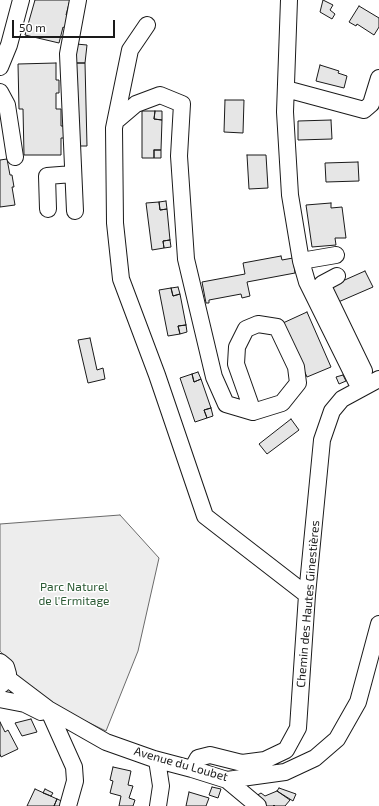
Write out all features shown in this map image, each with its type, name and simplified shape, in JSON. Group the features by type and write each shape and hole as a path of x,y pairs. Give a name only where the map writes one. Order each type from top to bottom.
{"street":[{"path":"0,67 21,0"},
{"path":"75,211 68,54 78,0"},
{"path":"289,0 285,112 290,194 301,261 307,282 370,384"},
{"path":"147,25 130,50 114,128 115,223 121,279 157,375 204,516 307,595"},
{"path":"286,89 364,110 371,104 379,78"},
{"path":"0,92 7,104 15,157"},
{"path":"116,121 136,104 160,95 182,104 179,156 186,259 214,377 226,404 253,412 282,403 298,382 296,368 277,327 258,324 246,329 237,347 236,364 253,412"},
{"path":"48,209 47,176 73,174"},
{"path":"301,261 336,255"},
{"path":"337,276 322,284 370,384"},
{"name":"Chemin des Hautes Ginestières","path":"192,769 198,758 210,755 242,763 265,760 286,750 298,728 307,595 322,440 332,411 342,399 370,384"},
{"name":"Avenue du Loubet","path":"3,682 50,713 106,742 157,760 227,780 285,772 315,758 337,740 358,702 379,624"},
{"path":"0,662 6,667 8,674 3,682"},
{"path":"0,698 25,704 50,713 74,767 75,781 68,806"},
{"path":"157,760 161,786 158,806"},
{"path":"227,780 258,806"}],"shaded area":[{"name":"Parc Naturel de l'Ermitage","path":"120,515 159,558 138,651 106,731 61,709 17,676 10,662 0,651 0,524"}],"building":[{"path":"35,0 70,0 66,15 68,15 65,28 63,27 59,43 25,35"},
{"path":"323,0 333,5 330,10 335,14 332,19 320,12"},
{"path":"359,6 379,18 379,27 374,35 357,24 356,26 349,22"},
{"path":"76,44 87,45 85,63 74,63"},
{"path":"56,63 56,80 59,80 59,93 56,93 56,109 61,109 61,126 64,126 64,138 61,138 61,155 24,155 23,109 19,109 18,64"},
{"path":"74,63 85,63 87,146 76,146"},
{"path":"320,65 339,71 338,73 347,76 344,88 316,81"},
{"path":"225,100 244,100 243,133 224,132"},
{"path":"142,111 155,111 154,119 162,120 161,150 154,150 154,158 142,158"},
{"path":"155,111 162,111 162,120 154,119"},
{"path":"331,120 332,139 298,140 298,121"},
{"path":"154,150 161,150 161,158 154,158"},
{"path":"247,155 266,155 268,188 249,189"},
{"path":"7,159 10,175 12,175 15,205 0,207 0,160"},
{"path":"358,162 359,181 326,182 325,163"},
{"path":"166,201 167,209 160,210 159,202"},
{"path":"159,202 160,210 167,209 170,240 163,241 164,248 152,250 146,203"},
{"path":"331,203 331,208 342,207 346,238 335,238 336,245 312,247 306,205"},
{"path":"170,240 171,247 164,248 163,241"},
{"path":"281,256 282,260 293,258 295,273 247,282 250,296 242,298 241,294 209,300 209,303 206,303 202,282 245,274 243,263"},
{"path":"365,271 373,287 336,303 329,287"},
{"path":"178,287 180,294 173,296 171,288"},
{"path":"171,288 173,296 180,294 186,325 178,326 180,334 168,336 159,290"},
{"path":"307,312 331,367 307,377 283,323"},
{"path":"186,325 187,332 180,334 178,326"},
{"path":"90,338 97,370 103,368 105,379 88,383 78,340"},
{"path":"198,372 201,379 194,382 192,374"},
{"path":"192,374 194,382 201,379 211,408 204,410 207,418 195,422 180,378"},
{"path":"343,375 346,381 339,384 336,377"},
{"path":"211,408 213,416 207,418 204,410"},
{"path":"291,419 299,430 267,454 259,444"},
{"path":"31,719 37,732 22,736 15,723"},
{"path":"0,722 5,732 8,730 18,749 1,757 0,754"},
{"path":"113,767 131,771 128,785 133,786 129,798 135,800 133,806 119,806 121,796 110,793 113,781 110,780"},
{"path":"212,787 221,789 218,798 209,795"},
{"path":"279,788 296,794 293,801 277,791"},
{"path":"35,789 57,799 54,806 27,806"},
{"path":"45,789 53,793 51,796 43,793"},
{"path":"277,791 290,800 285,806 266,806 254,797 261,793 265,796"},
{"path":"189,792 209,798 206,806 186,806"},
{"path":"57,799 64,802 62,806 54,806"}]}
